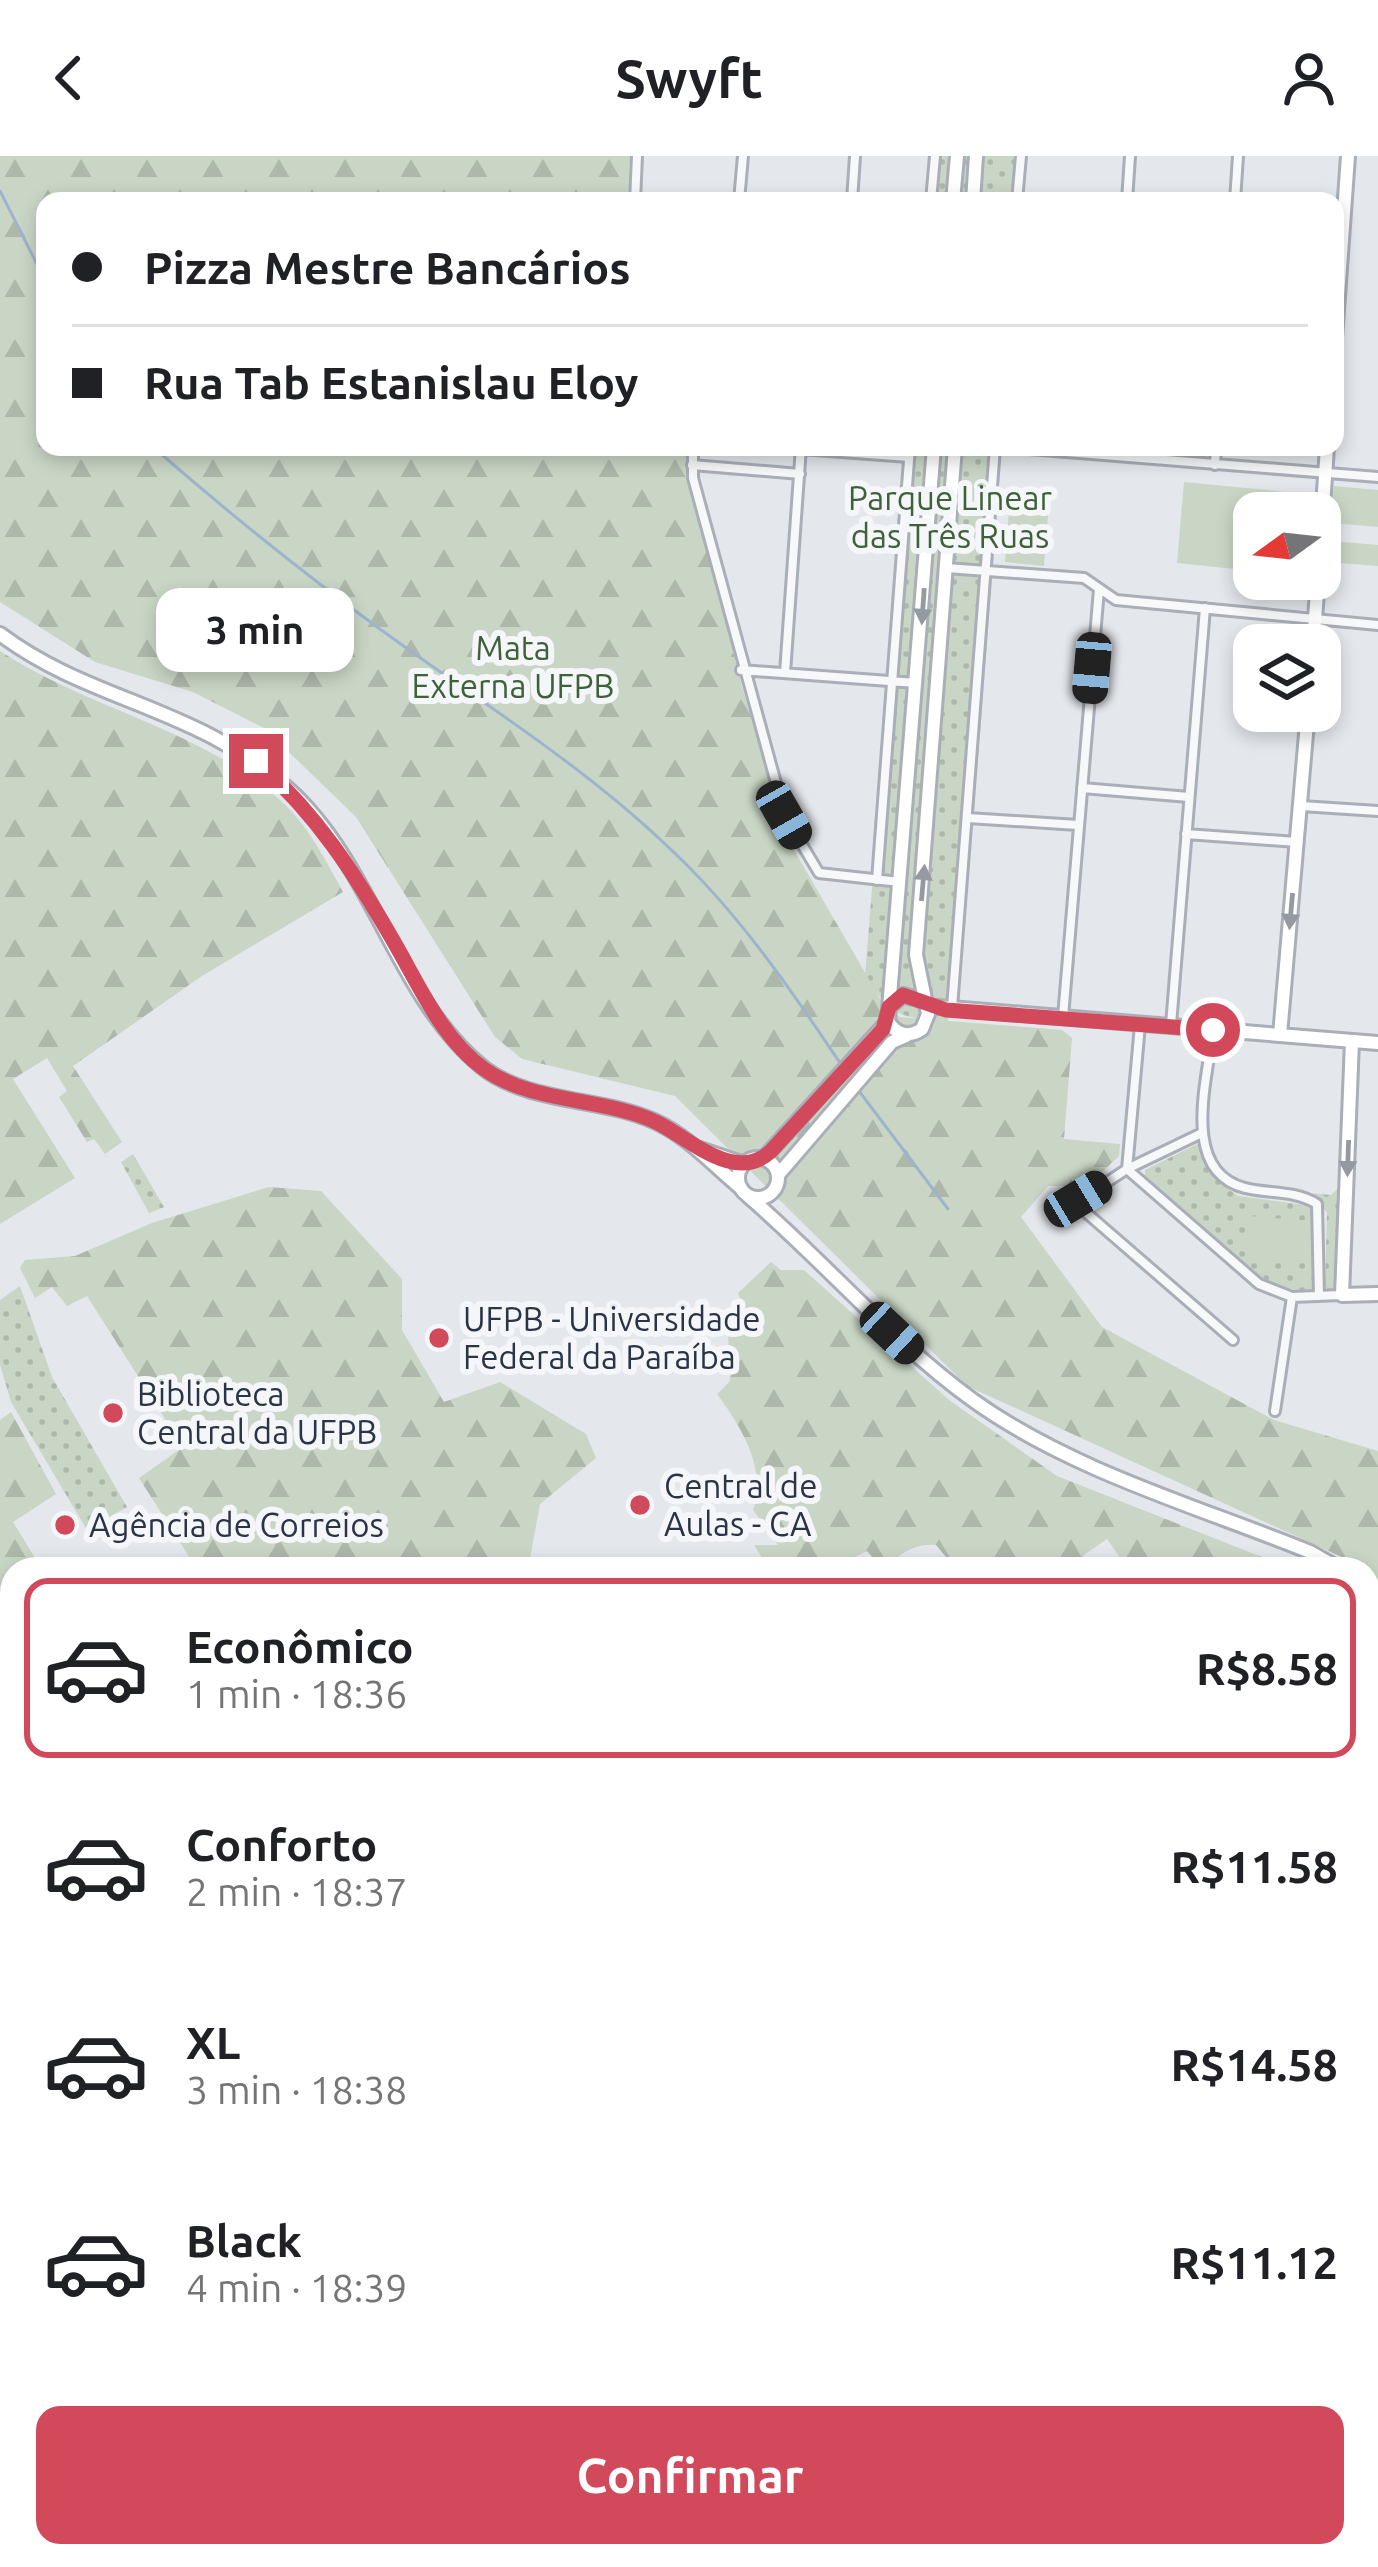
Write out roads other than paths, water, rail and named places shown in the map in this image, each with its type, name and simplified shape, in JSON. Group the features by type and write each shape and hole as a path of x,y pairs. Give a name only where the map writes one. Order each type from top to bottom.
{"street":[{"path":"635,192 637,156"},
{"path":"740,192 743,156"},
{"path":"852,192 855,156"},
{"path":"932,192 934,156"},
{"path":"954,192 957,156"},
{"path":"974,192 976,156"},
{"path":"1018,192 1021,156"},
{"path":"1128,192 1130,156"},
{"path":"1236,192 1238,156"},
{"path":"1344,203 1348,156"},
{"path":"693,456 741,670 784,815 818,873 902,883"},
{"path":"785,673 801,456"},
{"path":"877,880 909,456"},
{"path":"783,1232 769,1196 778,1175 879,1046 888,1014 933,456"},
{"path":"919,1029 923,1003 916,955 954,456"},
{"path":"949,1010 998,456"},
{"path":"1149,456 1378,477"},
{"path":"1215,456 1215,464"},
{"path":"1324,492 1326,456"},
{"path":"692,466 800,474"},
{"path":"946,568 1084,578 1116,600 1378,625"},
{"path":"1063,1017 1099,588"},
{"path":"1315,624 1316,600"},
{"path":"1171,1026 1205,608"},
{"path":"0,634 71,674 223,738 292,792 357,879 446,1030 484,1070 527,1088 652,1120 691,1144 745,1192 923,1361 1009,1422 1313,1557"},
{"path":"741,670 917,683"},
{"path":"1280,1036 1306,732"},
{"path":"910,784 931,785"},
{"path":"1082,788 1190,797"},
{"path":"1300,806 1378,811"},
{"path":"968,818 1078,825"},
{"path":"1186,834 1297,842"},
{"path":"888,1014 903,995 949,1010 1378,1043"},
{"path":"691,1144 744,1164 764,1158 879,1046 949,1010"},
{"path":"888,1014 919,1029"},
{"path":"1127,1169 1141,1023"},
{"path":"1213,1030 1202,1132 1206,1153 1223,1178 1317,1204 1319,1296"},
{"path":"1342,1295 1352,1041"},
{"path":"1202,1132 1078,1199 1077,1209 1233,1340"},
{"path":"764,1158 778,1175"},
{"path":"744,1164 739,1173 745,1192"},
{"path":"1127,1169 1237,1268 1292,1297 1378,1294"},
{"path":"745,1192 769,1196"},
{"path":"1275,1411 1292,1297"}],"waterway":[{"path":"0,191 36,262"},
{"path":"164,456 317,581 630,812 737,920 840,1063"},
{"path":"859,1091 948,1209"}],"place":[{"name":"UFPB - Universidade Federal da Paraíba","path":"439,1338"},
{"name":"Biblioteca Central da UFPB","path":"113,1413"},
{"name":"Central de Aulas - CA","path":"640,1505"},
{"name":"Agência de Correios","path":"65,1525"}],"park label":[{"name":"Parque Linear das Três Ruas","path":"950,517"},
{"name":"Mata Externa UFPB","path":"513,667"}]}
